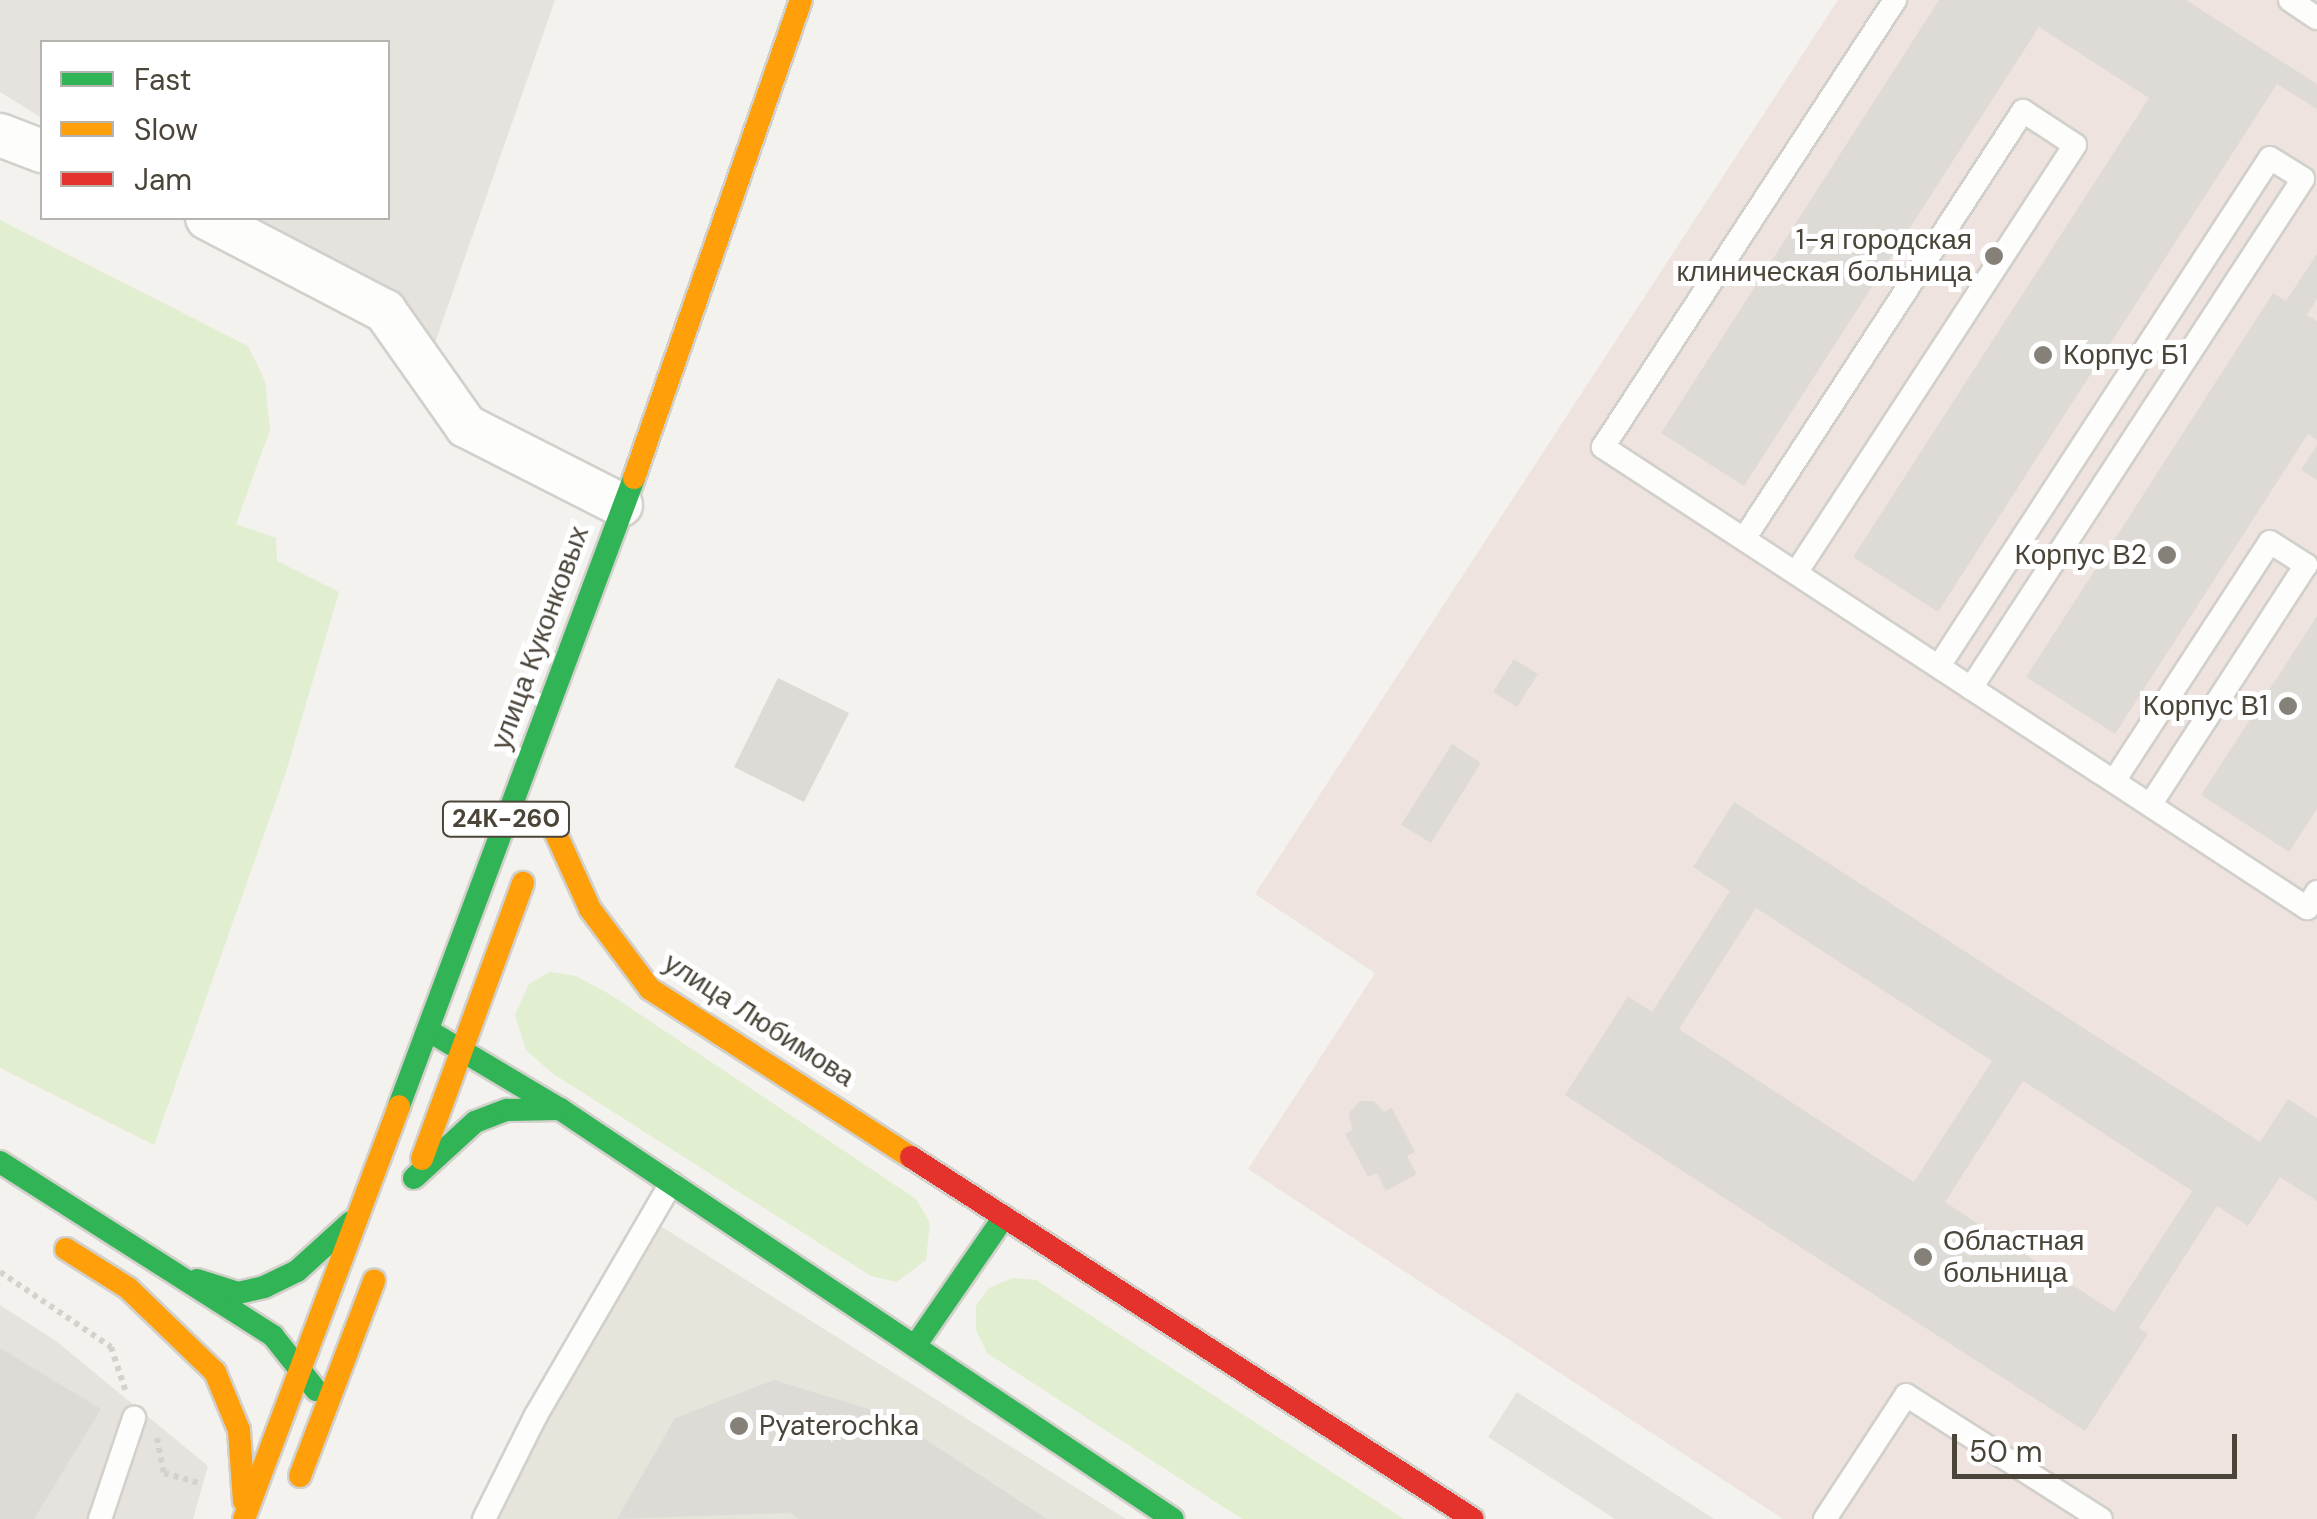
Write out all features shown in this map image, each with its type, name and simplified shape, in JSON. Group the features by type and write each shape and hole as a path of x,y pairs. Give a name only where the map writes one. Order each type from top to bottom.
{"main road":[{"name":"улица Куконковых","path":"244,1519 300,1363 364,1210 621,505 708,280 800,0"},
{"path":"781,135 821,0"},
{"name":"улица Любимова","path":"464,1052 551,804 590,909 650,989 1473,1519"},
{"path":"429,1031 560,1109 1174,1519"},
{"path":"464,1052 411,1186 475,1122 507,1110 560,1109"},
{"path":"0,1162 273,1336 300,1363 321,1398 318,1426"},
{"path":"159,1264 238,1293 264,1287 297,1271 364,1210"},
{"path":"915,1346 1004,1216"},
{"path":"45,1236 128,1288 214,1333"},
{"path":"256,1355 300,1363 349,1324 381,1264 294,1494"},
{"path":"128,1288 215,1372 238,1430 244,1519"}],"street":[{"path":"0,135 40,151"},
{"path":"211,220 384,312 466,426 621,505"}],"lane":[{"path":"1895,0 1603,447 2307,908 2317,892"},
{"path":"2290,0 2317,18"},
{"path":"1744,540 2023,112 2076,146 1796,574"},
{"path":"1939,666 2270,158 2303,179 1971,688"},
{"path":"2114,782 2270,542 2306,565 2150,805"},
{"path":"484,1519 534,1416 671,1183"},
{"path":"1825,1519 1906,1395 2101,1519"},
{"path":"100,1519 134,1418"}],"path":[{"path":"0,1272 111,1347 134,1418 163,1447 164,1473 209,1486"}],"shaded area":[{"path":"0,0 555,0 430,357 207,220 390,220 390,40 40,40 40,117 0,92"},
{"path":"1838,0 2317,0 2317,1519 1783,1519 1248,1169 1375,973 1255,894"},
{"path":"643,1215 1126,1519 499,1519"},
{"path":"0,1305 56,1341 208,1466 193,1519 0,1519"},
{"path":"1517,1392 1714,1519 1615,1519 1488,1437"}],"green space":[{"path":"0,220 248,346 265,381 270,430 236,524 276,538 277,561 339,592 285,775 154,1145 0,1068"},
{"path":"550,972 576,976 611,995 916,1199 930,1223 926,1260 897,1282 871,1276 552,1073 526,1050 515,1015 529,984"},
{"path":"1013,1278 1036,1280 1404,1519 1242,1519 987,1353 976,1330 976,1306 989,1288"}],"building":[{"path":"1939,0 2186,0 2317,84 2317,109 2277,84 1938,612 1853,557 2149,98 2039,27 1744,486 1661,433"},
{"name":"Корпус В2","path":"2317,254 2317,299 2307,315 2317,321 2317,440 2308,434 2115,734 2026,677 2273,293 2286,301"},
{"path":"2317,445 2317,480 2301,470"},
{"name":"Корпус В1","path":"2317,616 2317,809 2289,852 2201,795"},
{"path":"1514,659 1538,674 1517,707 1493,692"},
{"path":"778,678 849,713 804,802 734,767"},
{"path":"1452,744 1481,763 1431,843 1401,825"},
{"path":"1734,802 2260,1142 2288,1099 2317,1118 2317,1201 2280,1177 2248,1226 2217,1206 2139,1328 2148,1334 2085,1431 1565,1095 1628,996 1652,1012 1730,891 1693,867","holes":["1756,908 1992,1061 1914,1182 1679,1029","2023,1081 2192,1191 2114,1312 1945,1202"]},
{"path":"1360,1101 1374,1101 1384,1112 1392,1108 1415,1152 1407,1156 1417,1174 1386,1191 1377,1173 1368,1177 1345,1134 1352,1130 1349,1113"},
{"path":"0,1348 101,1409 34,1519 0,1519"},
{"path":"774,1380 888,1415 1047,1519 799,1519 789,1513 617,1519 675,1418"}],"traffic: fast":[{"path":"399,1106 634,478"},
{"path":"429,1031 560,1109 1173,1519"},
{"path":"414,1178 475,1122 507,1110 560,1109"},
{"path":"0,1162 273,1336 316,1390"},
{"path":"915,1346 1004,1217"},
{"path":"197,1280 238,1293 264,1287 297,1271 351,1222"}],"traffic: slow":[{"path":"634,478 801,0"},
{"path":"547,814 590,909 650,989 911,1157"},
{"path":"422,1159 523,883"},
{"path":"244,1519 399,1106"},
{"path":"66,1249 128,1288 215,1372 239,1430 244,1501"},
{"path":"300,1476 374,1281"}],"traffic: jam":[{"path":"911,1157 1473,1519"}],"place":[{"name":"1-я городская клиническая больница","path":"1994,256"},
{"name":"Корпус Б1","path":"2043,355"},
{"name":"Корпус В2","path":"2167,555"},
{"name":"Корпус В1","path":"2288,706"},
{"name":"Областная больница","path":"1923,1257"},
{"name":"Pyaterochka","path":"739,1426"}]}
